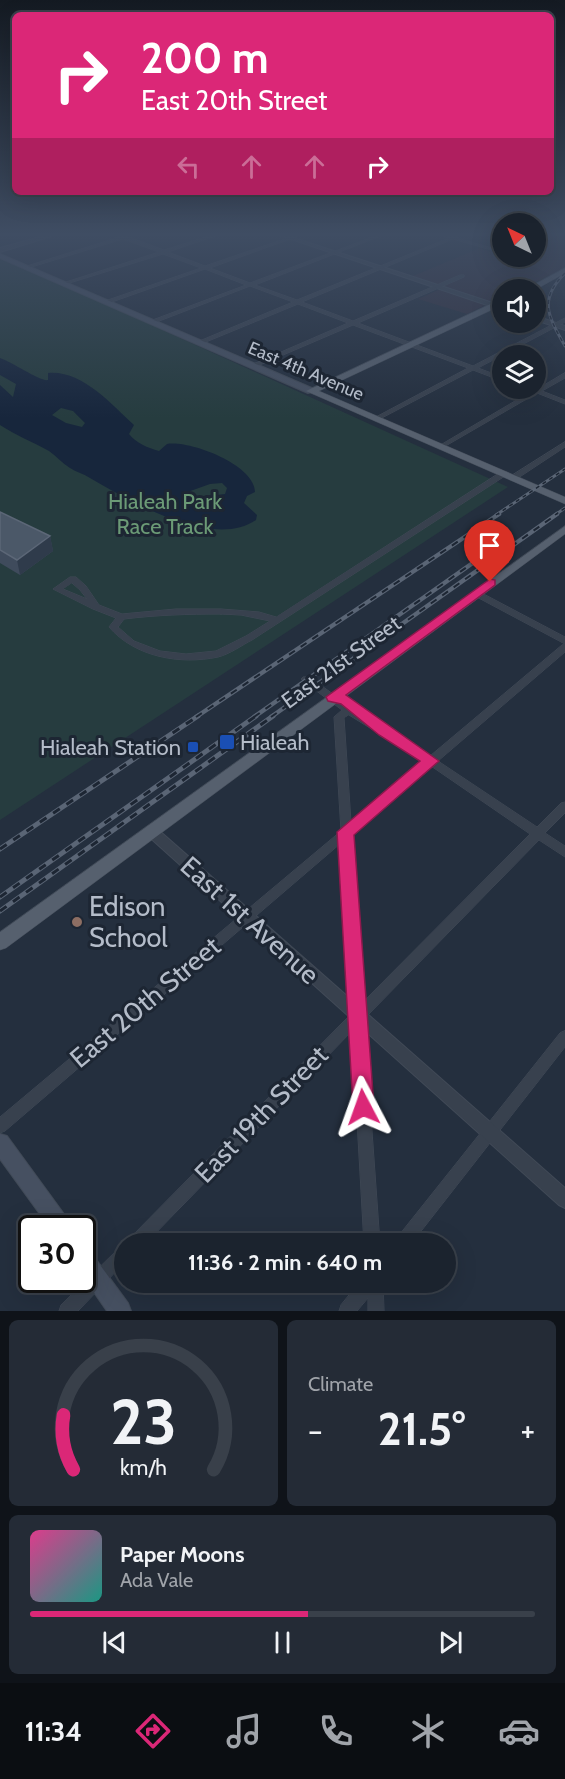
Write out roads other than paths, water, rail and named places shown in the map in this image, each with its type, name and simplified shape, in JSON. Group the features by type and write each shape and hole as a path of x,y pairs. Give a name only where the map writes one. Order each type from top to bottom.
{"main road":[{"name":"East 4th Avenue","path":"93,296 565,501"},
{"path":"315,393 492,310"},
{"name":"East 21st Street","path":"0,942 565,529"},
{"path":"0,1143 53,1215"},
{"path":"96,1275 120,1311"}],"street":[{"path":"107,302 124,296"},
{"path":"152,322 219,296"},
{"path":"282,296 492,375"},
{"path":"200,343 311,296"},
{"path":"253,366 417,296"},
{"path":"469,296 492,303"},
{"path":"375,419 565,320"},
{"path":"546,322 565,328"},
{"path":"546,384 565,375"},
{"path":"546,395 565,402"},
{"path":"440,447 518,399"},
{"path":"121,617 113,627 131,643 159,654 186,657 218,654 249,638 273,620 508,476 565,444"},
{"path":"476,593 565,641"},
{"path":"96,607 121,617 157,612 191,612 264,615 273,620"},
{"name":"East 20th Street","path":"0,1126 565,647"},
{"path":"306,679 333,697 348,711 385,731"},
{"path":"333,697 346,701 385,731 565,852"},
{"path":"348,711 339,717 339,728 371,1233"},
{"name":"East 19th Street","path":"145,1233 565,806"},
{"name":"East 1st Avenue","path":"151,831 565,1199"},
{"path":"410,1233 565,1037"},
{"path":"67,1311 114,1263"},
{"path":"346,1311 361,1293"},
{"path":"375,1293 376,1311"}],"water":[{"path":"0,358 44,380 48,380 48,373 73,377 95,390 134,425 129,434 142,445 159,451 167,444 177,444 220,456 233,464 252,482 255,492 247,496 244,503 257,515 256,520 238,528 217,529 195,526 148,509 72,469 49,451 0,425 0,385 13,397 16,384 0,375","holes":["61,408 73,411 85,423 82,427 66,423 52,415","222,483 227,488 225,494 187,498 182,494 210,484"]}],"railway":[{"path":"550,296 548,308 550,317 565,346"},
{"path":"496,515 565,469"},
{"path":"555,515 565,508"},
{"path":"196,717 499,514"},
{"path":"271,717 557,514"},
{"path":"254,717 494,548"},
{"path":"0,849 198,716"},
{"path":"0,897 256,716"},
{"path":"0,911 273,716"}],"place":[{"name":"Hialeah","path":"227,742"},
{"name":"Hialeah Station","path":"193,747"},
{"name":"Edison School","path":"77,922"}],"park label":[{"name":"Hialeah Park Race Track","path":"165,514"}]}
